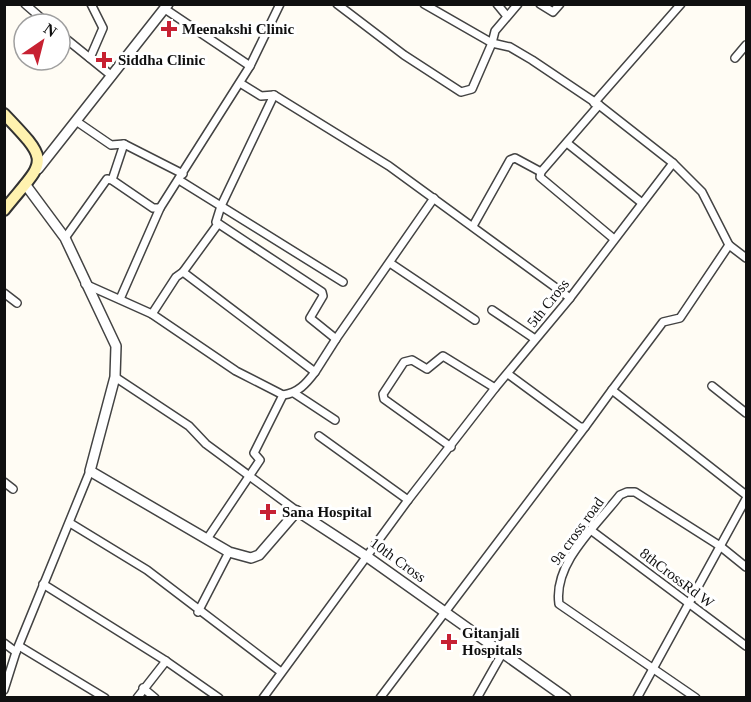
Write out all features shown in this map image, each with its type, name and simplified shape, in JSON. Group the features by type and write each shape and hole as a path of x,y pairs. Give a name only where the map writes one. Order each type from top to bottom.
{"main road":[{"path":"4,114 34,144 39,154 38,169 4,210"}],"street":[{"path":"90,58 103,28 91,4"},
{"path":"120,299 160,208 250,66 280,4"},
{"path":"337,4 404,55 461,92 472,89 495,31 506,15 518,4"},
{"path":"424,4 492,42 510,46 596,104 673,163 702,192 729,245 747,258"},
{"path":"497,4 506,15"},
{"path":"540,4 553,12 560,4"},
{"path":"614,239 540,177 541,172 681,4"},
{"path":"38,169 166,6 250,66"},
{"path":"72,44 112,76"},
{"path":"735,58 747,45"},
{"path":"240,83 261,96 274,95 389,166 570,298"},
{"path":"274,95 216,219 218,224 320,290 323,296 310,318 336,339"},
{"path":"76,121 111,145 124,144 181,177 221,206 343,282"},
{"path":"567,143 642,203"},
{"path":"112,180 124,144"},
{"path":"473,226 510,160 515,158 541,172"},
{"name":"5th Cross","path":"263,698 408,500 495,388 570,298 673,163"},
{"path":"65,238 105,180 112,180 150,207 160,208"},
{"path":"4,690 43,584 90,471 115,377 118,355 114,339 85,284 65,238 25,184"},
{"path":"85,284 152,314 236,371 283,395 294,393 315,372 434,198"},
{"path":"152,314 176,277 183,272 218,224"},
{"path":"380,698 663,322 680,318 729,245"},
{"path":"390,262 475,320"},
{"path":"183,272 315,372"},
{"path":"4,293 17,303"},
{"path":"492,310 535,339"},
{"path":"451,447 384,399 382,394 404,362 412,360 427,369 443,356 495,388"},
{"path":"508,374 574,424 585,427"},
{"path":"90,471 229,552 251,558 259,555 297,511 206,444 189,426 115,377"},
{"path":"712,386 747,413"},
{"path":"612,390 747,497 637,698"},
{"path":"294,393 335,420"},
{"path":"207,539 260,460 254,453 283,395"},
{"path":"319,436 408,500"},
{"path":"4,482 13,489"},
{"name":"9a cross road","path":"696,698 559,604 556,588 563,567 620,495 635,492 720,546 747,567"},
{"name":"10th Cross","path":"297,511 366,556 566,698"},
{"path":"70,523 147,570 198,612 280,672"},
{"name":"8thCrossRd W","path":"592,531 747,646"},
{"path":"198,612 229,552"},
{"path":"43,584 166,661 219,698"},
{"path":"4,643 105,698"},
{"path":"477,698 503,652"},
{"path":"137,698 166,661"},
{"path":"143,688 155,698"}],"place":[{"name":"Meenakshi Clinic","path":"169,29"},
{"name":"Siddha Clinic","path":"104,60"},
{"name":"Sana Hospital","path":"268,512"},
{"name":"Gitanjali Hospitals","path":"449,642"}]}
